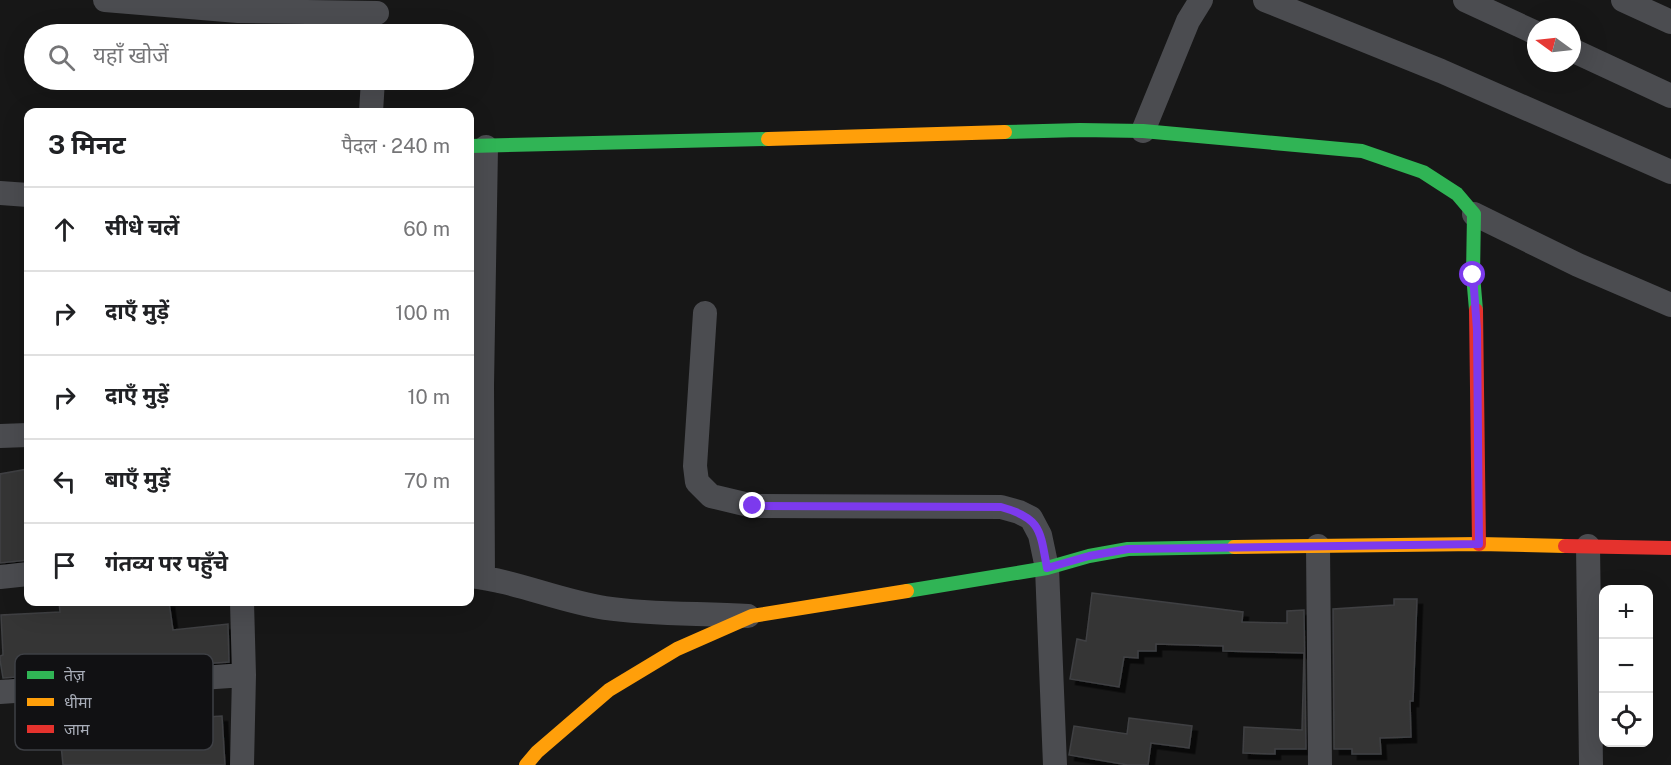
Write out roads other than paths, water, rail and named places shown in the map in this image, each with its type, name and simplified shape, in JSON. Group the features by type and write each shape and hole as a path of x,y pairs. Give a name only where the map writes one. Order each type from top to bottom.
{"street":[{"path":"105,0 238,11 377,16"},
{"path":"1143,131 1188,21 1201,0"},
{"path":"1265,0 1441,71 1671,172"},
{"path":"1465,0 1527,29"},
{"path":"1623,0 1671,22"},
{"path":"1581,54 1671,96"},
{"path":"371,108 372,90"},
{"path":"1671,305 1578,265 1474,214 1457,194 1423,172 1362,151 1143,131 1080,130 478,147 476,577 602,607 639,612 752,616 1047,568 1089,556 1128,549 1479,544 1671,548"},
{"path":"0,193 24,195"},
{"path":"1474,214 1473,275 1477,330 1479,544"},
{"path":"705,313 694,466 697,482 711,496 753,506 1001,507 1031,518 1040,535 1047,568 1055,765"},
{"path":"0,436 24,435"},
{"path":"1318,546 1320,765"},
{"path":"1588,546 1592,765"},
{"path":"0,577 24,574"},
{"path":"242,606 244,675 242,765"},
{"path":"526,765 537,752 609,690 677,649 752,616"},
{"path":"213,677 244,675"},
{"path":"0,692 15,691"}]}
